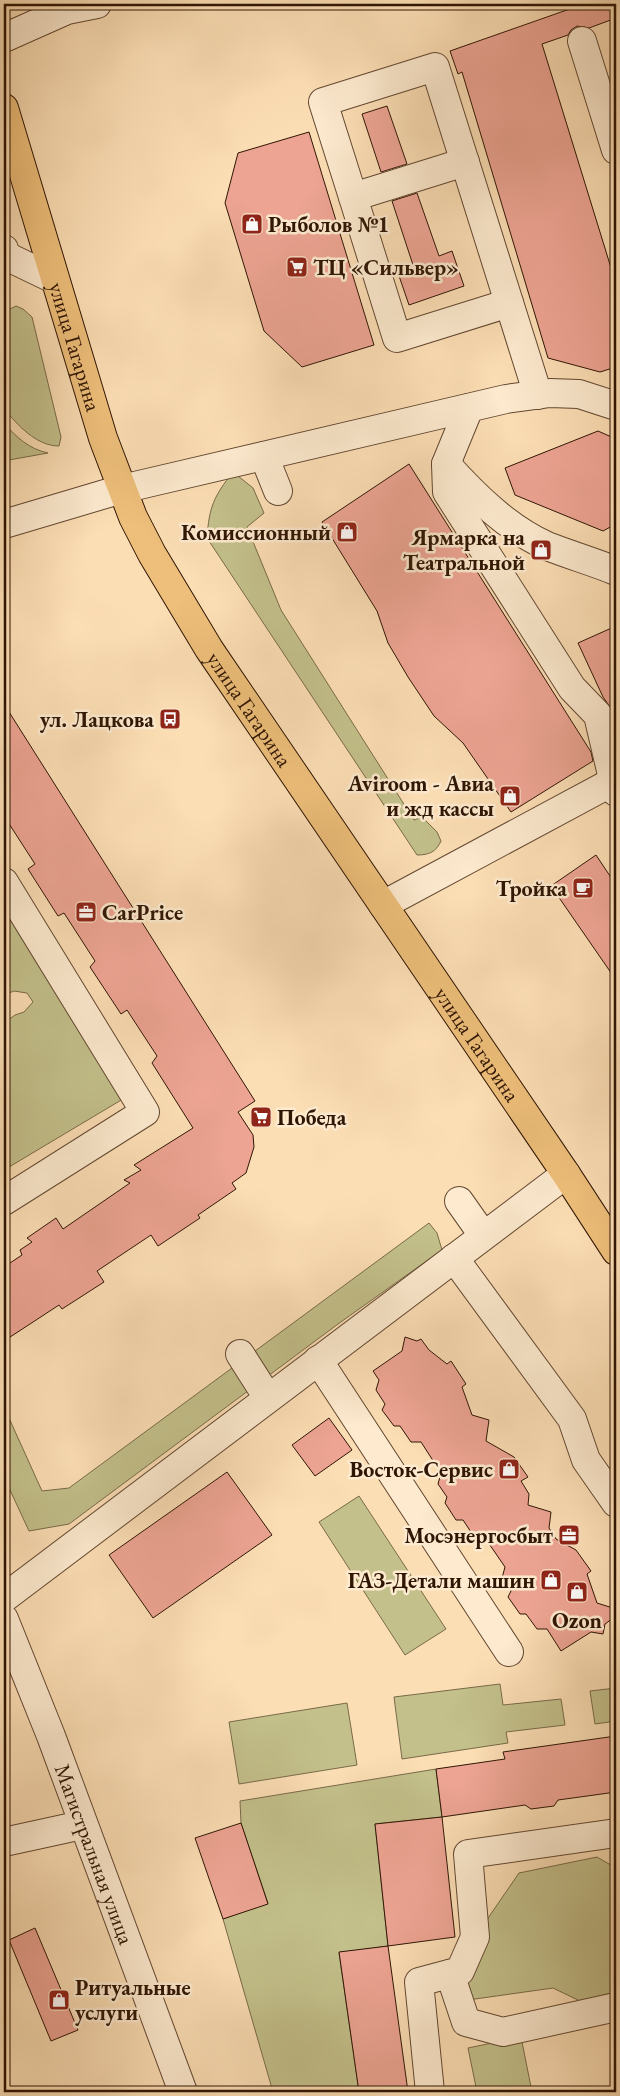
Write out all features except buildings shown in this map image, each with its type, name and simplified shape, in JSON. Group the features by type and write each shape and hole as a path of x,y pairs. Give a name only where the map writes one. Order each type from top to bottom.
{"main road":[{"name":"улица Гагарина","path":"4,108 103,438 122,489 152,554 178,600 616,1251"}],"street":[{"path":"4,38 36,14 97,4"},
{"path":"582,41 616,150"},
{"path":"509,304 397,338 323,102 435,67 538,395"},
{"path":"353,197 464,162"},
{"path":"4,249 6,256 54,279"},
{"path":"4,524 122,489 506,399 538,395 579,394 616,406"},
{"path":"383,905 615,786 607,711 572,688 459,514 447,492 446,464 469,408"},
{"path":"264,456 278,491"},
{"path":"446,464 478,499 509,523 546,545 616,571"},
{"path":"4,882 145,1112 4,1201"},
{"path":"4,1598 566,1174"},
{"path":"459,1201 483,1236"},
{"path":"454,1258 572,1419 586,1460 616,1503"},
{"path":"240,1354 268,1398"},
{"path":"318,1360 509,1652"},
{"name":"Магистральная улица","path":"4,1619 51,1736 82,1824 183,2092"},
{"path":"4,1842 82,1824"},
{"path":"430,2092 419,1982 460,1971 475,1937 468,1854 616,1833"},
{"path":"450,1974 466,2022 503,2032 616,2007"}],"shaded area":[{"path":"16,306 32,317 61,437 59,446 35,439 21,428 4,409 4,350 7,349 7,343 4,340 4,312"},
{"path":"4,423 23,442 35,449 48,453 9,460 4,446"},
{"path":"233,472 253,488 264,513 247,527 281,610 414,820 422,817 437,832 441,841 432,852 417,855 207,538 209,518 214,502 221,488"},
{"path":"4,882 133,1093 4,1170 4,1023 15,1015 24,1012 33,1002 27,993 14,991 4,995 4,943 8,931 4,920"},
{"path":"429,1223 437,1233 442,1250 338,1324 69,1524 29,1531 4,1477 4,1407 42,1491 69,1488"},
{"path":"359,1496 446,1629 405,1655 319,1522"},
{"path":"500,1684 503,1705 561,1699 565,1725 506,1732 508,1743 402,1759 394,1697"},
{"path":"616,1688 616,1721 595,1724 590,1691"},
{"path":"347,1703 357,1765 239,1784 229,1722"},
{"path":"436,1769 442,1817 375,1824 388,1946 339,1953 359,2092 273,2092 223,1919 268,1903 241,1823 240,1801"},
{"path":"597,1857 616,1868 616,1992 580,2001 553,1988 468,2000 460,1971 475,1937 519,1873"},
{"path":"521,2037 532,2092 477,2092 468,2048"}],"place":[{"name":"Рыболов №1","path":"252,224"},
{"name":"ТЦ «Сильвер»","path":"297,267"},
{"name":"Комиссионный","path":"347,532"},
{"name":"Ярмарка на Театральной","path":"541,550"},
{"name":"ул. Лацкова","path":"170,719"},
{"name":"Aviroom - Авиа и жд кассы","path":"510,796"},
{"name":"Тройка","path":"583,888"},
{"name":"CarPrice","path":"86,912"},
{"name":"Победа","path":"261,1117"},
{"name":"Восток-Сервис","path":"509,1469"},
{"name":"Мосэнергосбыт","path":"569,1535"},
{"name":"ГАЗ-Детали машин","path":"551,1580"},
{"name":"Ozon","path":"577,1592"},
{"name":"Ритуальные услуги","path":"59,2000"}]}
